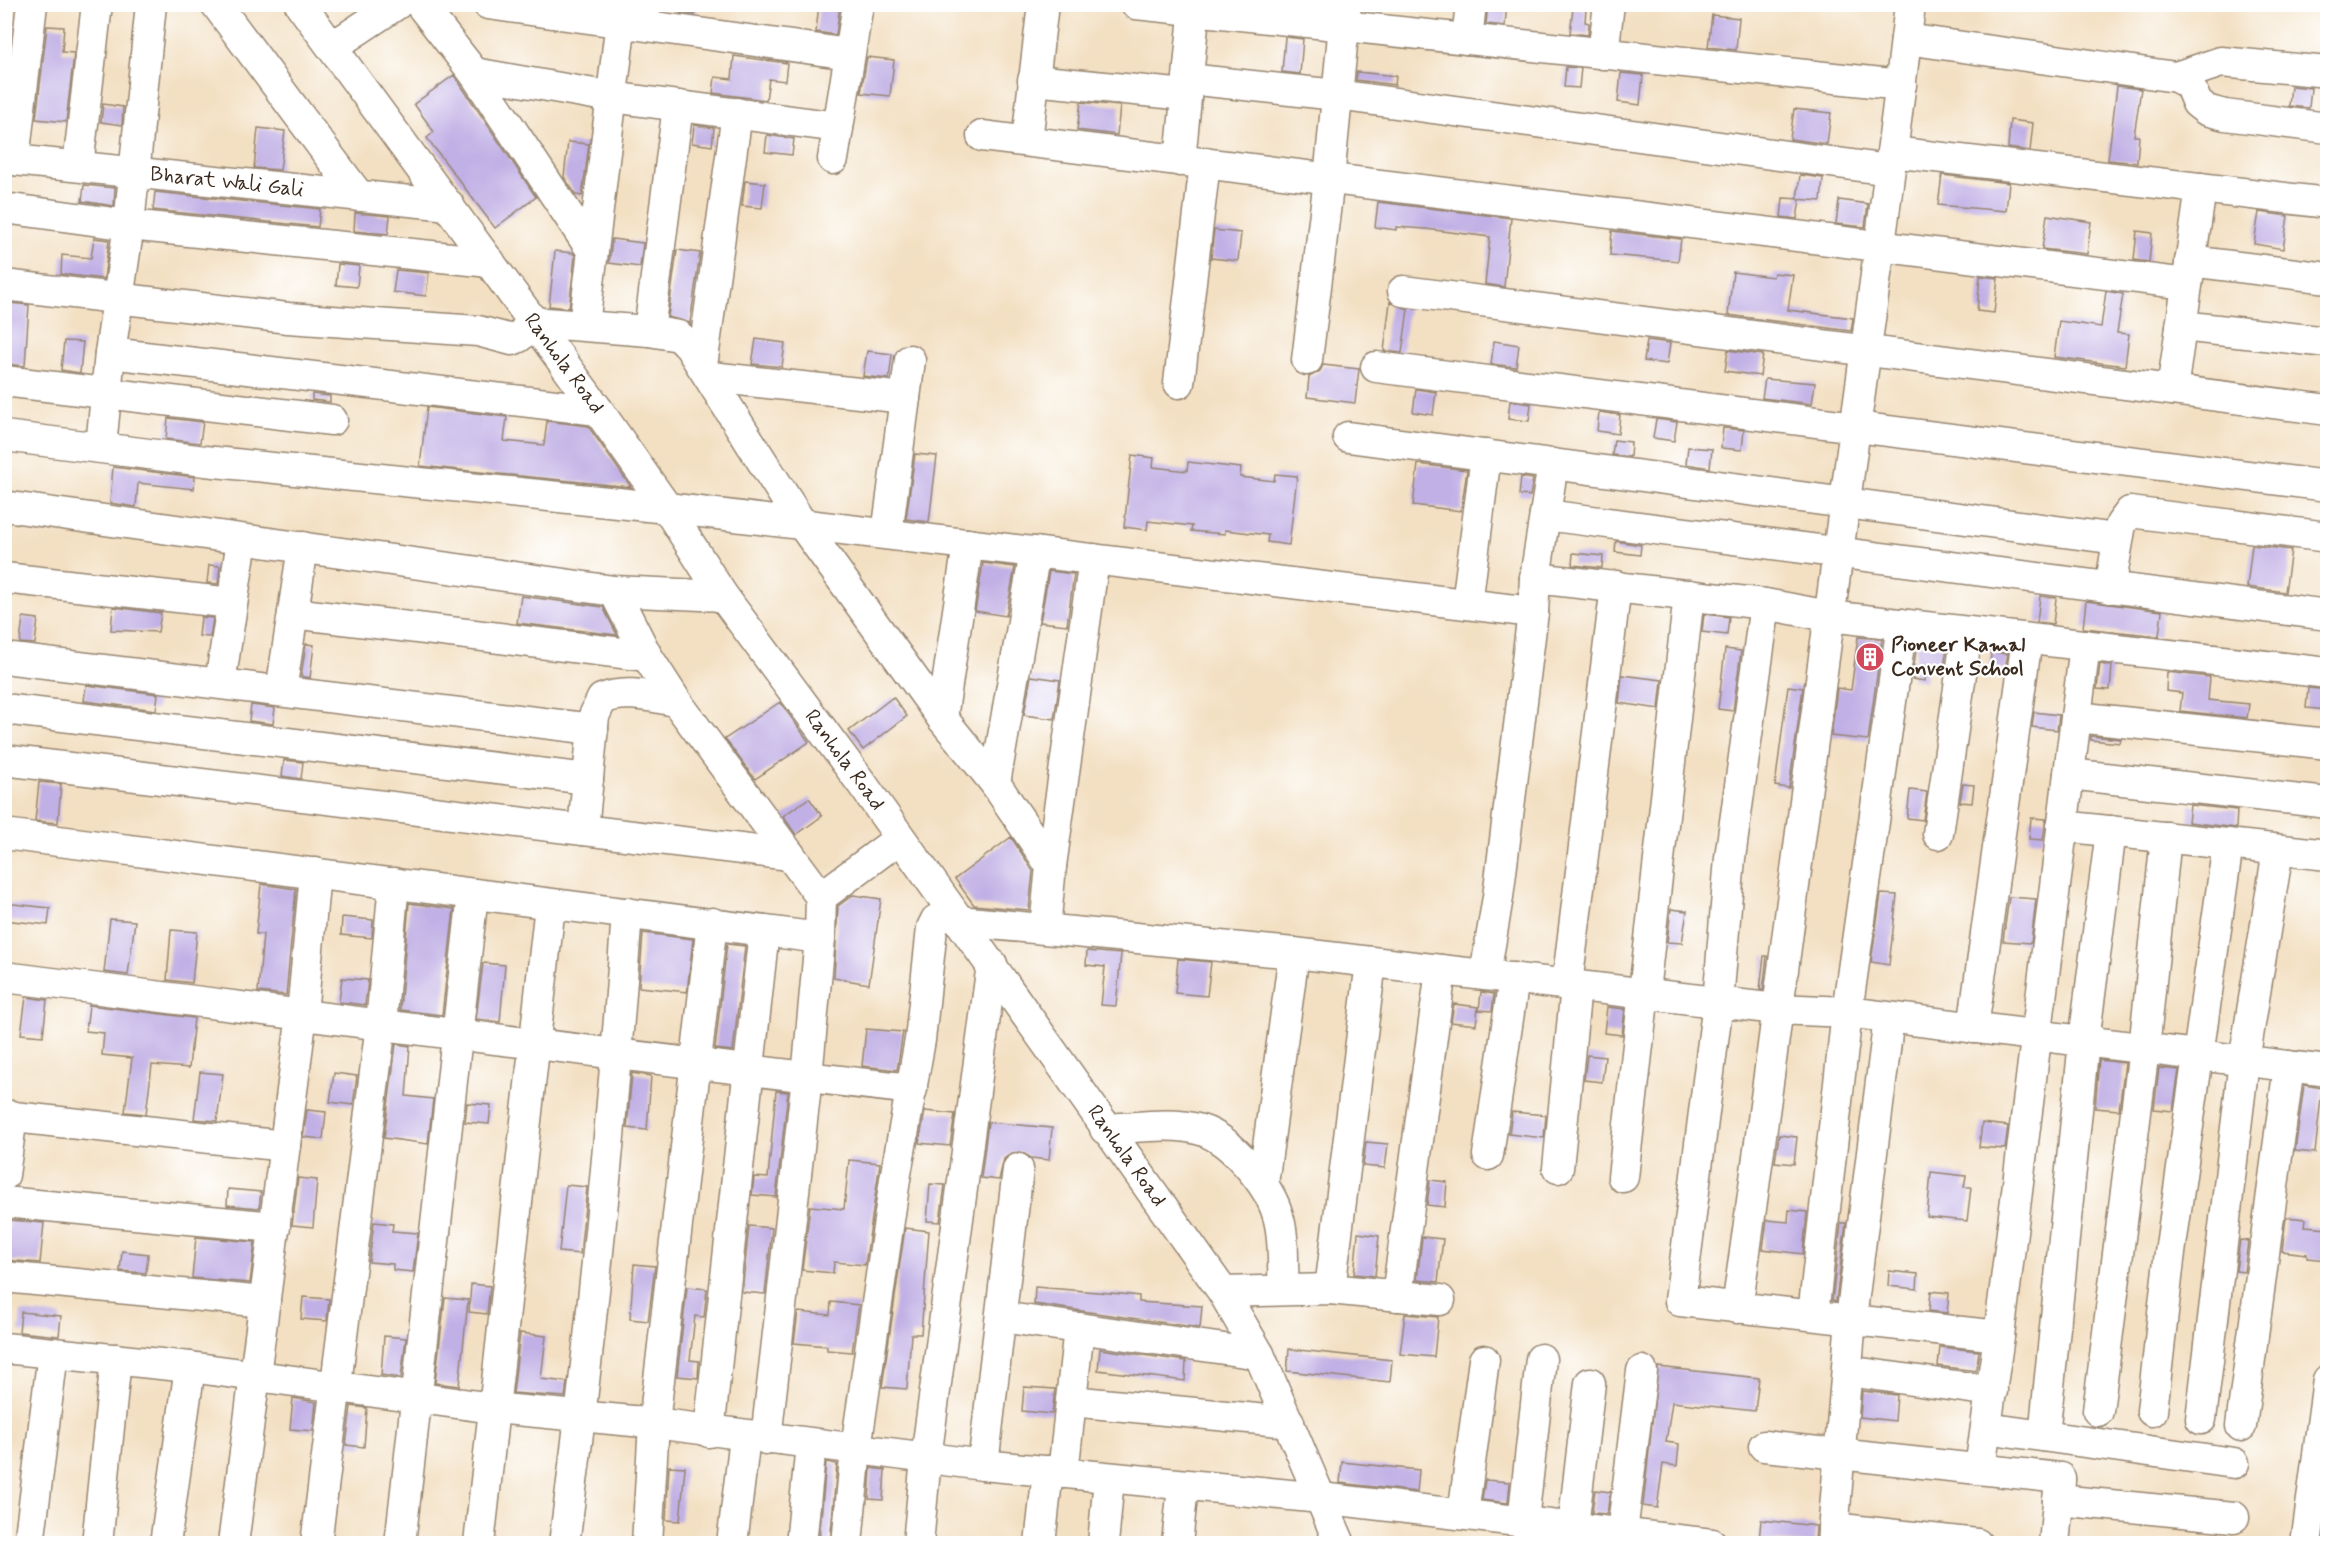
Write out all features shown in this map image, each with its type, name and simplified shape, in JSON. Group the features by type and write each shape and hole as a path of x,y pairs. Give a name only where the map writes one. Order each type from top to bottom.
{"street":[{"path":"9,159 32,4"},
{"path":"78,166 97,4"},
{"path":"101,447 110,353 129,225 151,4"},
{"path":"216,4 358,196"},
{"name":"Ranhola Road","path":"300,4 450,205 532,322 598,410 667,508 723,596 955,917 992,964 1105,1129 1223,1292 1259,1354 1340,1544"},
{"path":"332,47 397,4"},
{"path":"420,4 474,73 591,249"},
{"path":"488,4 622,13 849,54"},
{"path":"833,159 858,4"},
{"path":"1026,141 1042,4"},
{"path":"1136,4 1345,15 1467,39 1901,85"},
{"path":"1467,39 1471,4"},
{"path":"1603,54 1609,4"},
{"path":"1737,1308 1829,616 1857,427 1910,4"},
{"path":"1179,383 1192,162 1187,87 1195,8"},
{"path":"584,325 591,249 622,13"},
{"path":"1306,360 1329,179 1345,15"},
{"path":"1906,39 2176,77 2189,84 2197,103 2206,110 2225,115 2328,128"},
{"path":"2176,77 2221,63 2241,62 2328,72"},
{"path":"474,73 611,97 838,127"},
{"path":"1033,80 1337,95 1890,161 2201,188 2328,203"},
{"path":"649,331 678,106"},
{"path":"706,371 738,113"},
{"path":"982,136 1880,247 2189,272 2328,278"},
{"name":"Bharat Wali Gali","path":"9,159 450,205"},
{"path":"2172,390 2201,188"},
{"path":"4,208 129,225 490,262"},
{"path":"4,285 288,318 472,331 512,340 519,338 532,322 649,331 679,336 689,346 706,371 801,524 942,718 995,783 1051,866"},
{"path":"1403,291 2328,410"},
{"path":"2181,326 2328,342"},
{"path":"110,353 598,410"},
{"path":"887,534 910,360"},
{"path":"1376,367 2176,465 2328,486"},
{"path":"706,371 905,398"},
{"path":"4,381 332,420"},
{"path":"4,436 205,460 667,508 1533,612"},
{"path":"1348,437 2117,539"},
{"path":"1467,604 1486,455"},
{"path":"1488,1155 1500,977 1498,897 1533,612 1535,579 1553,464"},
{"path":"4,506 614,591 723,596"},
{"path":"2110,588 2117,539 2121,524 2130,512 2328,537"},
{"path":"1545,515 2328,615"},
{"path":"220,683 242,540"},
{"path":"942,718 968,544"},
{"path":"281,691 303,547"},
{"path":"995,783 1035,552"},
{"path":"1045,928 1051,866 1094,559"},
{"path":"4,578 232,603"},
{"path":"1535,579 1616,586 1765,604 1829,616 2328,673"},
{"path":"1558,1168 1572,985 1616,586"},
{"path":"614,591 648,656 676,701 821,897 820,939 807,1077 756,1438 732,1544"},
{"path":"1623,1177 1689,595"},
{"path":"1765,604 1730,858 1718,1002 1680,1301 1999,1336"},
{"path":"293,613 648,656"},
{"path":"1813,1316 1847,1012 1902,624"},
{"path":"1938,834 1967,632"},
{"path":"1973,1028 2027,639"},
{"path":"1980,1468 1992,1391 2085,645"},
{"path":"4,658 593,729"},
{"path":"583,830 596,707 602,699 613,694 632,694 676,701"},
{"path":"4,709 588,779"},
{"path":"2076,717 2328,744"},
{"path":"4,760 790,855"},
{"path":"2069,774 2328,803"},
{"path":"2062,826 2328,855"},
{"path":"2054,1544 2059,1489 2055,1437 2084,1041 2111,831"},
{"path":"4,834 550,905 712,923 820,939"},
{"path":"2097,1411 2144,1049 2166,837"},
{"path":"821,897 900,838"},
{"path":"2152,1412 2197,1055 2228,844"},
{"path":"2201,1419 2244,1061 2278,850"},
{"path":"233,1544 302,1014 315,873"},
{"path":"316,1544 381,1024 394,883"},
{"path":"399,1544 473,894"},
{"path":"479,1544 550,905"},
{"path":"564,1544 581,1417 617,1055 627,913"},
{"path":"847,1544 856,1448 895,1179 912,1089 933,925 936,920 955,917 1294,953 1777,1009 1847,1012 2328,1071"},
{"path":"647,1544 654,1423 688,1146 695,1062 712,923"},
{"path":"709,1432 751,1070 764,931"},
{"path":"1263,1184 1294,953"},
{"path":"1330,1289 1371,962"},
{"path":"918,1544 926,1458 992,964"},
{"path":"1397,1296 1441,970"},
{"path":"4,977 534,1045 912,1089"},
{"path":"1889,1018 1851,1319 1833,1536 1977,1544"},
{"path":"2241,1426 2289,1066"},
{"path":"4,1175 8,1116 285,1146"},
{"path":"1105,1129 1200,1129 1220,1138 1263,1184 1279,1216 1284,1289"},
{"path":"983,1465 1018,1169"},
{"path":"4,1202 275,1227"},
{"path":"4,1277 265,1302"},
{"path":"1223,1292 1330,1289 1440,1300"},
{"path":"1001,1317 1259,1354"},
{"path":"1040,1544 1071,1401 1079,1328"},
{"path":"4,1348 190,1367 493,1408 654,1423 709,1432 983,1465 1321,1498 1573,1527 1639,1538 1712,1544"},
{"path":"30,1544 53,1353"},
{"path":"97,1544 116,1359"},
{"path":"1523,1521 1541,1359"},
{"path":"1463,1514 1484,1360"},
{"path":"165,1544 190,1367"},
{"path":"1639,1538 1642,1371"},
{"path":"1847,1371 1992,1391"},
{"path":"2306,1544 2328,1380"},
{"path":"1573,1527 1590,1383"},
{"path":"1071,1401 1289,1422"},
{"path":"1986,1428 2234,1463"},
{"path":"801,1544 811,1444"},
{"path":"1764,1446 1980,1468 2059,1489 2234,1517"},
{"path":"1103,1544 1109,1478"},
{"path":"1176,1544 1183,1486"}],"building":[{"path":"681,4 697,4 695,15 680,13"},
{"path":"819,4 840,4 836,35 816,32"},
{"path":"1488,4 1507,4 1505,26 1486,24"},
{"path":"1573,8 1586,9 1585,22 1589,23 1588,35 1570,33"},
{"path":"1712,15 1739,18 1736,50 1708,47"},
{"path":"47,26 64,27 62,52 74,53 66,122 36,119"},
{"path":"1285,37 1303,39 1300,74 1282,72"},
{"path":"734,56 787,63 785,81 769,79 766,100 713,93 715,77 732,79"},
{"path":"867,57 894,60 890,96 861,93"},
{"path":"1566,67 1581,68 1579,88 1564,87"},
{"path":"1357,72 1396,76 1395,85 1356,80"},
{"path":"1621,73 1643,75 1640,105 1618,102"},
{"path":"454,75 536,197 495,228 427,138 434,132 414,104"},
{"path":"2117,86 2141,89 2134,136 2139,136 2137,163 2108,160"},
{"path":"2291,86 2311,88 2309,108 2289,106"},
{"path":"1081,102 1120,106 1117,135 1077,130"},
{"path":"103,104 123,107 122,125 101,122"},
{"path":"1794,109 1831,113 1827,144 1790,139"},
{"path":"2010,120 2033,123 2030,151 2008,148"},
{"path":"694,125 714,128 712,146 692,143"},
{"path":"258,128 285,131 280,170 254,168"},
{"path":"767,135 794,139 792,155 765,152"},
{"path":"568,142 589,144 582,196 576,195 564,177"},
{"path":"1800,175 1823,178 1821,201 1797,199"},
{"path":"1942,175 2009,183 2006,211 1938,205"},
{"path":"745,181 765,183 762,208 742,206"},
{"path":"84,185 115,188 114,206 82,201"},
{"path":"155,192 320,209 318,227 153,210"},
{"path":"1783,198 1800,199 1797,219 1781,217"},
{"path":"1839,200 1868,204 1865,227 1836,224"},
{"path":"1378,202 1511,218 1504,287 1485,284 1490,237 1426,229 1396,227 1396,230 1375,227"},
{"path":"2259,212 2288,216 2283,249 2254,244"},
{"path":"355,213 390,216 388,234 354,231"},
{"path":"2047,215 2091,222 2087,254 2042,249"},
{"path":"1214,230 1241,233 1238,261 1211,258"},
{"path":"1612,231 1681,239 1678,261 1610,255"},
{"path":"2137,231 2152,233 2149,262 2134,260"},
{"path":"94,238 109,240 104,279 61,274 62,255 91,258"},
{"path":"612,239 643,243 640,267 609,263"},
{"path":"677,250 700,253 690,323 668,317"},
{"path":"555,251 573,253 575,256 569,308 549,306"},
{"path":"338,264 359,266 357,287 336,285"},
{"path":"396,270 429,273 426,296 393,292"},
{"path":"1733,272 1773,277 1774,273 1793,275 1788,310 1853,318 1851,331 1728,315"},
{"path":"1980,276 1998,278 1994,313 1977,311"},
{"path":"2106,291 2123,294 2117,333 2129,334 2125,366 2054,357 2059,321 2101,327"},
{"path":"1390,302 1408,309 1402,353 1384,351"},
{"path":"9,303 29,305 25,366 4,364"},
{"path":"756,339 785,343 782,367 752,364"},
{"path":"1647,340 1670,343 1667,364 1644,361"},
{"path":"64,341 83,342 80,373 61,370"},
{"path":"1494,341 1519,345 1516,367 1491,364"},
{"path":"1728,350 1763,355 1760,376 1725,371"},
{"path":"867,351 892,354 889,379 863,376"},
{"path":"1323,365 1359,369 1355,403 1307,397 1309,377 1320,371"},
{"path":"1765,379 1815,383 1812,404 1762,398"},
{"path":"1416,389 1436,392 1433,415 1413,412"},
{"path":"312,394 330,396 330,402 312,400"},
{"path":"1510,401 1531,404 1529,421 1508,419"},
{"path":"427,407 507,417 504,441 544,445 547,421 588,426 631,487 420,466"},
{"path":"1599,412 1620,415 1618,434 1597,431"},
{"path":"168,418 203,422 200,443 166,439"},
{"path":"1656,419 1677,422 1674,441 1653,438"},
{"path":"1723,428 1744,430 1742,450 1721,448"},
{"path":"1614,440 1631,442 1630,457 1612,455"},
{"path":"1688,447 1712,449 1710,468 1686,464"},
{"path":"915,454 937,456 929,522 906,519"},
{"path":"1132,455 1154,458 1153,467 1187,471 1188,462 1241,468 1240,477 1274,481 1275,474 1297,476 1289,545 1267,542 1268,535 1225,530 1225,534 1191,531 1192,526 1148,521 1147,530 1124,527"},
{"path":"1418,464 1467,470 1461,511 1413,505"},
{"path":"113,467 195,477 194,489 138,483 136,507 110,503"},
{"path":"1521,477 1533,479 1530,496 1519,495"},
{"path":"1616,541 1641,545 1640,555 1615,552"},
{"path":"2252,545 2291,550 2285,592 2247,587"},
{"path":"1573,553 1603,556 1602,568 1572,565"},
{"path":"983,563 1015,567 1006,616 975,611"},
{"path":"209,565 220,566 218,584 207,583"},
{"path":"1049,571 1074,574 1067,625 1040,622"},
{"path":"521,596 603,607 617,635 517,623"},
{"path":"2040,596 2056,598 2053,624 2037,622"},
{"path":"2086,601 2162,611 2159,636 2083,628"},
{"path":"113,607 161,613 158,632 111,630"},
{"path":"1704,614 1729,617 1727,635 1702,632"},
{"path":"23,617 38,619 35,644 20,643"},
{"path":"201,617 213,618 210,637 199,636"},
{"name":"Pioneer Kamal Convent School","path":"1858,637 1882,639 1868,740 1831,736 1837,688 1851,690"},
{"path":"1917,643 1947,647 1944,667 1927,665 1925,681 1912,679"},
{"path":"306,644 314,645 310,678 301,676"},
{"path":"1725,649 1741,651 1733,711 1718,709"},
{"path":"1991,652 2008,654 2005,669 1990,668"},
{"path":"2100,664 2112,666 2110,690 2097,689"},
{"path":"2167,672 2210,677 2208,700 2249,704 2247,718 2180,711 2182,693 2166,691"},
{"path":"1622,675 1662,680 1659,709 1619,703"},
{"path":"1031,676 1060,680 1054,719 1024,715"},
{"path":"86,685 158,694 156,710 84,701"},
{"path":"1788,686 1803,688 1789,788 1775,786"},
{"path":"2308,688 2328,690 2328,710 2306,708"},
{"path":"893,697 907,716 863,750 849,731"},
{"path":"780,702 809,742 755,779 725,739"},
{"path":"251,705 275,708 273,724 249,721"},
{"path":"2034,712 2059,715 2057,730 2032,727"},
{"path":"2091,736 2121,739 2120,743 2091,740"},
{"path":"284,760 303,762 301,779 282,776"},
{"path":"39,782 61,784 58,823 35,821"},
{"path":"1963,784 1974,785 1972,803 1960,802"},
{"path":"1910,790 1927,792 1923,820 1907,818"},
{"path":"809,798 822,816 796,835 783,816"},
{"path":"2190,805 2237,810 2236,828 2188,822"},
{"path":"2031,818 2046,819 2043,840 2029,839"},
{"path":"1011,837 1033,871 1029,910 974,905 955,879"},
{"path":"261,884 296,889 286,995 258,992 263,934 256,934"},
{"path":"1881,894 1897,895 1889,965 1871,962"},
{"path":"853,895 881,899 869,984 834,978 838,906"},
{"path":"2009,897 2036,899 2031,943 2003,941"},
{"path":"4,903 50,908 48,925 4,920"},
{"path":"409,903 454,909 442,1015 400,1010"},
{"path":"1671,909 1687,911 1682,943 1667,942"},
{"path":"342,917 373,920 372,938 341,935"},
{"path":"110,919 135,921 128,975 104,972"},
{"path":"171,930 197,932 192,983 167,980"},
{"path":"643,933 693,939 687,992 639,987"},
{"path":"727,944 745,946 733,1051 715,1049"},
{"path":"1087,951 1121,954 1116,1006 1101,1005 1105,967 1086,965"},
{"path":"1764,956 1767,956 1763,990 1760,990"},
{"path":"1178,959 1211,962 1207,996 1175,993"},
{"path":"483,963 505,965 500,1022 476,1019"},
{"path":"342,978 368,980 365,1005 339,1002"},
{"path":"1481,992 1494,994 1492,1011 1479,1010"},
{"path":"26,997 47,1000 43,1036 21,1034"},
{"path":"1454,1004 1478,1007 1476,1025 1451,1022"},
{"path":"89,1005 194,1018 189,1068 152,1065 146,1114 125,1112 132,1058 102,1055 104,1033 86,1031"},
{"path":"1607,1007 1625,1009 1622,1035 1604,1033"},
{"path":"866,1029 903,1032 897,1070 862,1066"},
{"path":"396,1044 410,1046 406,1096 433,1099 428,1144 384,1138"},
{"path":"1587,1055 1605,1057 1602,1082 1584,1080"},
{"path":"2099,1060 2125,1063 2119,1110 2095,1108"},
{"path":"2159,1068 2179,1070 2173,1111 2154,1109"},
{"path":"200,1072 223,1074 217,1121 194,1119"},
{"path":"334,1073 357,1076 353,1105 330,1102"},
{"path":"632,1073 651,1076 647,1130 627,1128"},
{"path":"2304,1085 2322,1088 2315,1153 2295,1151"},
{"path":"776,1091 788,1092 776,1197 752,1195 754,1177 768,1178"},
{"path":"467,1103 491,1105 489,1124 465,1122"},
{"path":"307,1110 326,1112 323,1139 303,1137"},
{"path":"925,1111 955,1114 950,1146 919,1143"},
{"path":"1512,1112 1546,1115 1544,1138 1509,1134"},
{"path":"988,1122 1052,1128 1049,1160 1031,1158 1021,1152 1012,1153 1004,1159 999,1180 981,1178"},
{"path":"1982,1123 2008,1126 2005,1149 1979,1147"},
{"path":"1779,1135 1797,1137 1794,1164 1775,1162"},
{"path":"1366,1142 1388,1144 1385,1168 1363,1166"},
{"path":"849,1160 880,1163 865,1265 834,1262 833,1273 802,1270 810,1206 844,1209"},
{"path":"1931,1172 1966,1176 1964,1187 1971,1187 1967,1221 1927,1217"},
{"path":"298,1178 317,1180 313,1227 292,1225"},
{"path":"1430,1180 1447,1182 1445,1207 1427,1205"},
{"path":"930,1184 945,1185 940,1222 927,1221"},
{"path":"566,1185 587,1187 580,1254 559,1252"},
{"path":"228,1189 261,1192 259,1208 227,1205"},
{"path":"1789,1210 1807,1212 1803,1254 1763,1249 1767,1220 1788,1222"},
{"path":"2286,1217 2306,1219 2305,1226 2328,1228 2328,1260 2307,1258 2307,1254 2282,1251"},
{"path":"9,1220 44,1223 40,1263 5,1260"},
{"path":"374,1222 393,1224 392,1231 418,1233 413,1272 393,1270 393,1264 369,1262"},
{"path":"1841,1223 1846,1223 1836,1301 1832,1300"},
{"path":"749,1226 772,1228 765,1294 742,1292"},
{"path":"905,1228 929,1231 921,1334 911,1334 907,1389 882,1387"},
{"path":"1358,1233 1379,1236 1375,1276 1354,1274"},
{"path":"196,1237 255,1242 250,1283 192,1278"},
{"path":"1422,1237 1443,1239 1438,1282 1417,1280"},
{"path":"2240,1240 2248,1241 2244,1272 2236,1271"},
{"path":"122,1251 148,1254 146,1273 120,1271"},
{"path":"634,1264 655,1266 648,1321 630,1319"},
{"path":"1889,1271 1918,1274 1917,1289 1888,1286"},
{"path":"471,1284 490,1286 487,1314 469,1312"},
{"path":"687,1287 707,1289 704,1317 695,1316 690,1360 699,1361 698,1378 677,1376"},
{"path":"1035,1287 1139,1296 1139,1302 1202,1306 1200,1328 1034,1304"},
{"path":"1931,1291 1949,1293 1947,1313 1929,1311"},
{"path":"303,1297 329,1299 327,1321 301,1319"},
{"path":"445,1298 468,1300 459,1386 435,1383"},
{"path":"831,1302 859,1305 852,1352 827,1350 827,1346 794,1343 798,1312 830,1315"},
{"path":"21,1312 61,1316 59,1336 19,1332"},
{"path":"1405,1314 1438,1317 1434,1357 1400,1354"},
{"path":"520,1333 546,1336 541,1379 567,1382 565,1397 513,1393"},
{"path":"384,1336 406,1338 401,1378 381,1375"},
{"path":"1940,1347 1979,1351 1976,1371 1938,1366"},
{"path":"1100,1349 1186,1361 1185,1381 1098,1370"},
{"path":"1289,1349 1392,1360 1390,1382 1287,1371"},
{"path":"1658,1367 1759,1378 1755,1411 1672,1402 1666,1442 1679,1444 1677,1466 1663,1464 1657,1508 1643,1506"},
{"path":"1024,1387 1055,1389 1052,1414 1022,1411"},
{"path":"1862,1391 1897,1395 1895,1421 1860,1417"},
{"path":"293,1398 316,1402 313,1431 290,1429"},
{"path":"351,1406 367,1408 364,1447 346,1445"},
{"path":"826,1462 837,1464 830,1543 819,1542"},
{"path":"1342,1462 1419,1470 1417,1492 1340,1483"},
{"path":"669,1466 685,1467 680,1521 666,1520"},
{"path":"871,1468 885,1470 883,1500 869,1499"},
{"path":"1485,1480 1510,1482 1508,1503 1482,1500"},
{"path":"1595,1490 1610,1492 1607,1514 1592,1513"},
{"path":"1761,1520 1816,1526 1815,1544 1759,1540"}],"place":[{"name":"Pioneer Kamal Convent School","path":"1870,657"}]}
